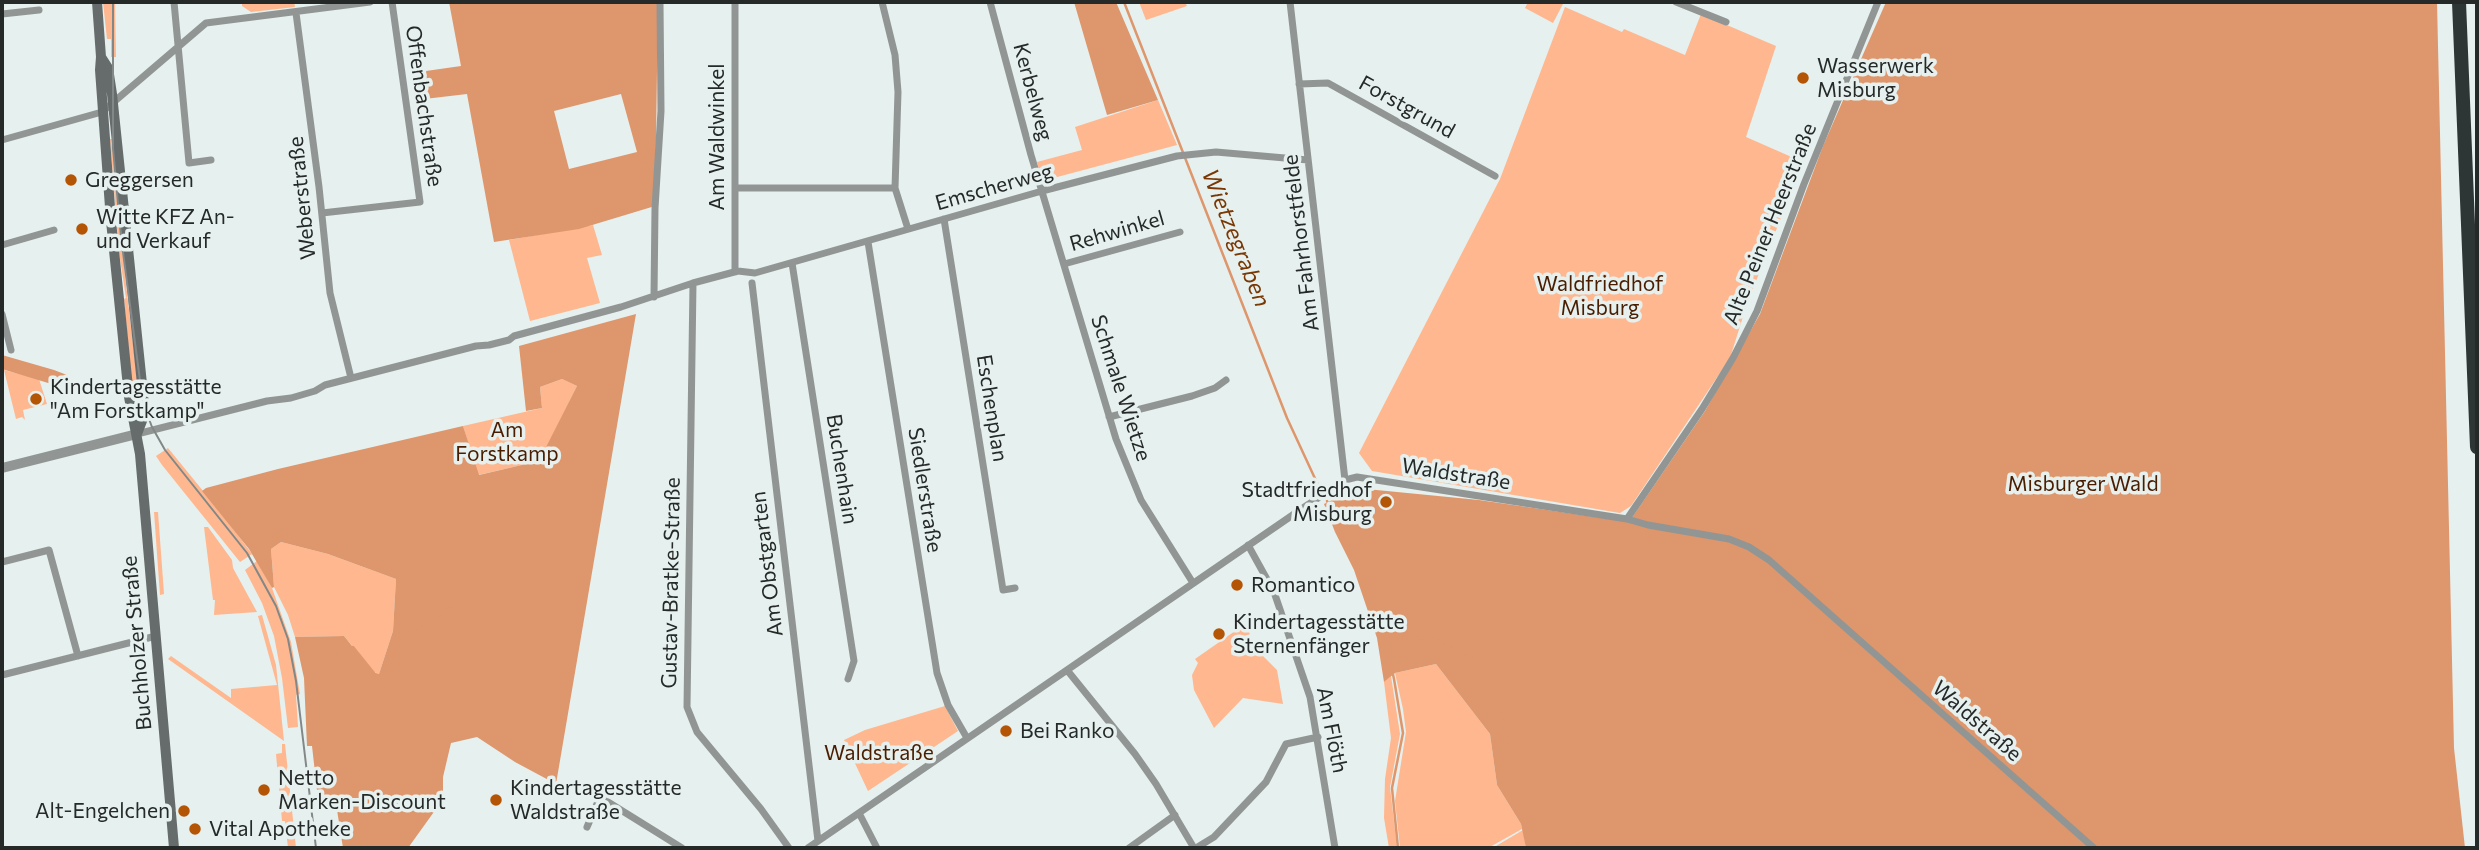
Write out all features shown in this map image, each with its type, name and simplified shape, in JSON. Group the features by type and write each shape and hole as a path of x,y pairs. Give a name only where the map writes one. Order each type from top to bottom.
{"highway":[{"path":"2459,2 2477,447"}],"main road":[{"name":"Buchholzer Straße","path":"97,2 101,57 108,68 107,108 145,413 137,434 174,848"}],"street":[{"path":"174,2 189,163 211,160"},
{"path":"2,140 107,108 206,23 370,2"},
{"name":"Offenbachstraße","path":"322,213 420,202 392,2"},
{"path":"654,297 655,208 661,111 660,2"},
{"name":"Am Waldwinkel","path":"735,2 735,272"},
{"path":"882,2 895,55 898,92 895,188 908,229"},
{"name":"Kerbelweg","path":"990,2 1042,191"},
{"name":"Am Fahrhorstfelde","path":"1290,2 1345,480"},
{"path":"1676,2 1726,22"},
{"name":"Alte Peiner Heerstraße","path":"1627,519 1702,409 1757,311 1804,184 1878,2"},
{"path":"2,14 39,10"},
{"name":"Weberstraße","path":"296,13 330,293 351,378"},
{"name":"Forstgrund","path":"1299,84 1328,83 1495,176"},
{"name":"Emscherweg","path":"693,283 735,272 755,273 1042,191 1181,155 1246,153 1308,160"},
{"path":"735,188 895,188"},
{"name":"Schmale Wietze","path":"1042,191 1124,460 1141,500 1193,583"},
{"name":"Eschenplan","path":"944,219 1003,590 1015,588"},
{"path":"2,245 54,230"},
{"name":"Rehwinkel","path":"1065,264 1180,232"},
{"name":"Siedlerstraße","path":"868,242 937,673 948,705 967,738"},
{"name":"Buchenhain","path":"792,263 854,661 848,680"},
{"path":"2,468 267,401 291,398 351,378 509,340 514,335 654,297 693,283"},
{"name":"Gustav-Bratke-Straße","path":"693,283 687,707 697,732 765,814 789,848"},
{"name":"Am Obstgarten","path":"752,283 818,841"},
{"path":"2,314 11,350"},
{"path":"1109,417 1192,396 1215,388 1226,380"},
{"name":"Waldstraße","path":"1345,480 1367,478 1627,519 1729,539 1749,547 1769,560 2094,848"},
{"path":"808,848 1345,480"},
{"name":"Am Flöth","path":"1248,545 1274,592 1307,685 1335,848"},
{"path":"2,562 49,550 78,656"},
{"path":"2,675 156,636"},
{"path":"1067,670 1135,754 1195,848 1214,836 1266,782 1286,744 1318,737"},
{"path":"587,827 600,797 682,848"},
{"path":"859,813 877,848"},
{"path":"1129,848 1175,815"}],"green space":[{"path":"103,2 115,2 116,57 111,57 111,39 107,39"},
{"path":"242,2 294,2 295,7 251,12 242,6"},
{"path":"1139,2 1185,2 1187,6 1146,20"},
{"path":"1528,2 1564,2 1553,23 1525,8"},
{"name":"Waldfriedhof Misburg","path":"1565,7 1685,55 1701,14 1776,46 1746,137 1803,162 1747,304 1730,358 1631,506 1620,513 1372,471 1359,453 1500,179"},
{"path":"1158,100 1177,145 1046,180 1041,177 1037,162 1082,150 1075,127"},
{"path":"110,139 115,139 125,275 138,387 132,387"},
{"path":"593,225 602,255 587,258 600,303 530,321 509,240"},
{"path":"4,370 39,379 47,404 23,410 25,420 22,417 16,419"},
{"name":"Am Forstkamp","path":"562,379 577,386 540,461 478,475 463,426 542,408 540,387"},
{"path":"168,448 252,554 240,562 162,465 156,456"},
{"path":"154,512 158,512 164,594 160,595"},
{"path":"204,527 208,527 232,560 233,568 257,612 214,615 215,600"},
{"path":"281,542 328,554 396,579 393,631 379,674 374,672 344,636 295,637 274,587 271,549"},
{"path":"257,561 272,588 291,642 300,694 296,695 298,727 288,728 274,636 262,603 245,570"},
{"path":"262,615 276,665 284,741 168,659 171,656 231,698 231,689 277,685 258,616"},
{"path":"1248,622 1251,644 1277,670 1283,704 1243,698 1214,728 1194,690 1192,675 1198,663 1195,659"},
{"path":"1436,664 1490,734 1497,785 1521,824 1522,829 1488,848 1400,848 1395,801 1406,732 1395,673"},
{"path":"1391,676 1400,734 1390,787 1397,848 1389,848 1384,818 1385,779 1391,738 1384,682"},
{"name":"Waldstraße","path":"945,706 958,731 868,791 844,740 865,730"},
{"path":"282,744 285,744 296,848 288,848 285,821 282,821 276,754 282,753"},
{"path":"1523,830 1526,848 1492,848 1496,846"}],"shaded area":[{"path":"449,2 658,2 655,206 579,229 494,242 467,94 416,100 412,73 461,66","holes":["621,94 637,152 569,169 554,111"]},
{"path":"1074,2 1116,2 1158,100 1107,115"},
{"name":"Misburger Wald","path":"1886,2 2437,2 2454,748 2465,848 1526,848 1521,824 1497,785 1490,734 1436,664 1395,673 1384,682 1377,638 1354,570 1324,504 1356,488 1479,500 1629,522 1705,411 1760,314 1823,146"},
{"path":"636,314 556,784 477,737 451,743 443,777 443,791 436,809 408,848 343,848 337,810 318,799 312,746 307,746 304,678 295,637 344,636 373,672 379,674 393,631 396,579 328,554 281,542 271,549 272,588 249,549 202,491 278,469 463,426 479,475 539,461 577,386 562,379 540,387 542,408 526,411 519,346"},
{"path":"2,355 54,370 67,375 68,380 58,382 58,386 2,369"}],"waterway":[{"name":"Wietzegraben","path":"1124,2 1287,418 1318,485"},
{"path":"593,374 621,320"},
{"path":"456,602 533,488 583,391"},
{"name":"Wietzegraben","path":"1327,501 1351,551 1385,637 1394,679 1403,733 1392,788 1398,848"},
{"path":"342,813 357,780 399,644 406,635 452,607"},
{"path":"1385,637 1429,638 1449,644 1473,658 1495,696 1507,724 1512,761 1520,776 1531,794 1574,840 1586,848"},
{"path":"353,647 374,673"}],"tram line":[{"path":"113,2 113,148 121,237 143,403 165,450 247,553 276,606 288,639 296,681 316,848"}],"place":[{"name":"Wasserwerk Misburg","path":"1803,78"},
{"name":"Greggersen","path":"71,180"},
{"name":"Witte KFZ An- und Verkauf","path":"82,229"},
{"name":"Kindertagesstätte \"Am Forstkamp\"","path":"36,399"},
{"name":"Stadtfriedhof Misburg","path":"1386,502"},
{"name":"Romantico","path":"1237,585"},
{"name":"Kindertagesstätte Sternenfänger","path":"1219,634"},
{"name":"Bei Ranko","path":"1006,731"},
{"name":"Netto Marken-Discount","path":"264,790"},
{"name":"Kindertagesstätte Waldstraße","path":"496,800"},
{"name":"Alt-Engelchen","path":"184,811"},
{"name":"Vital Apotheke","path":"195,829"}]}
